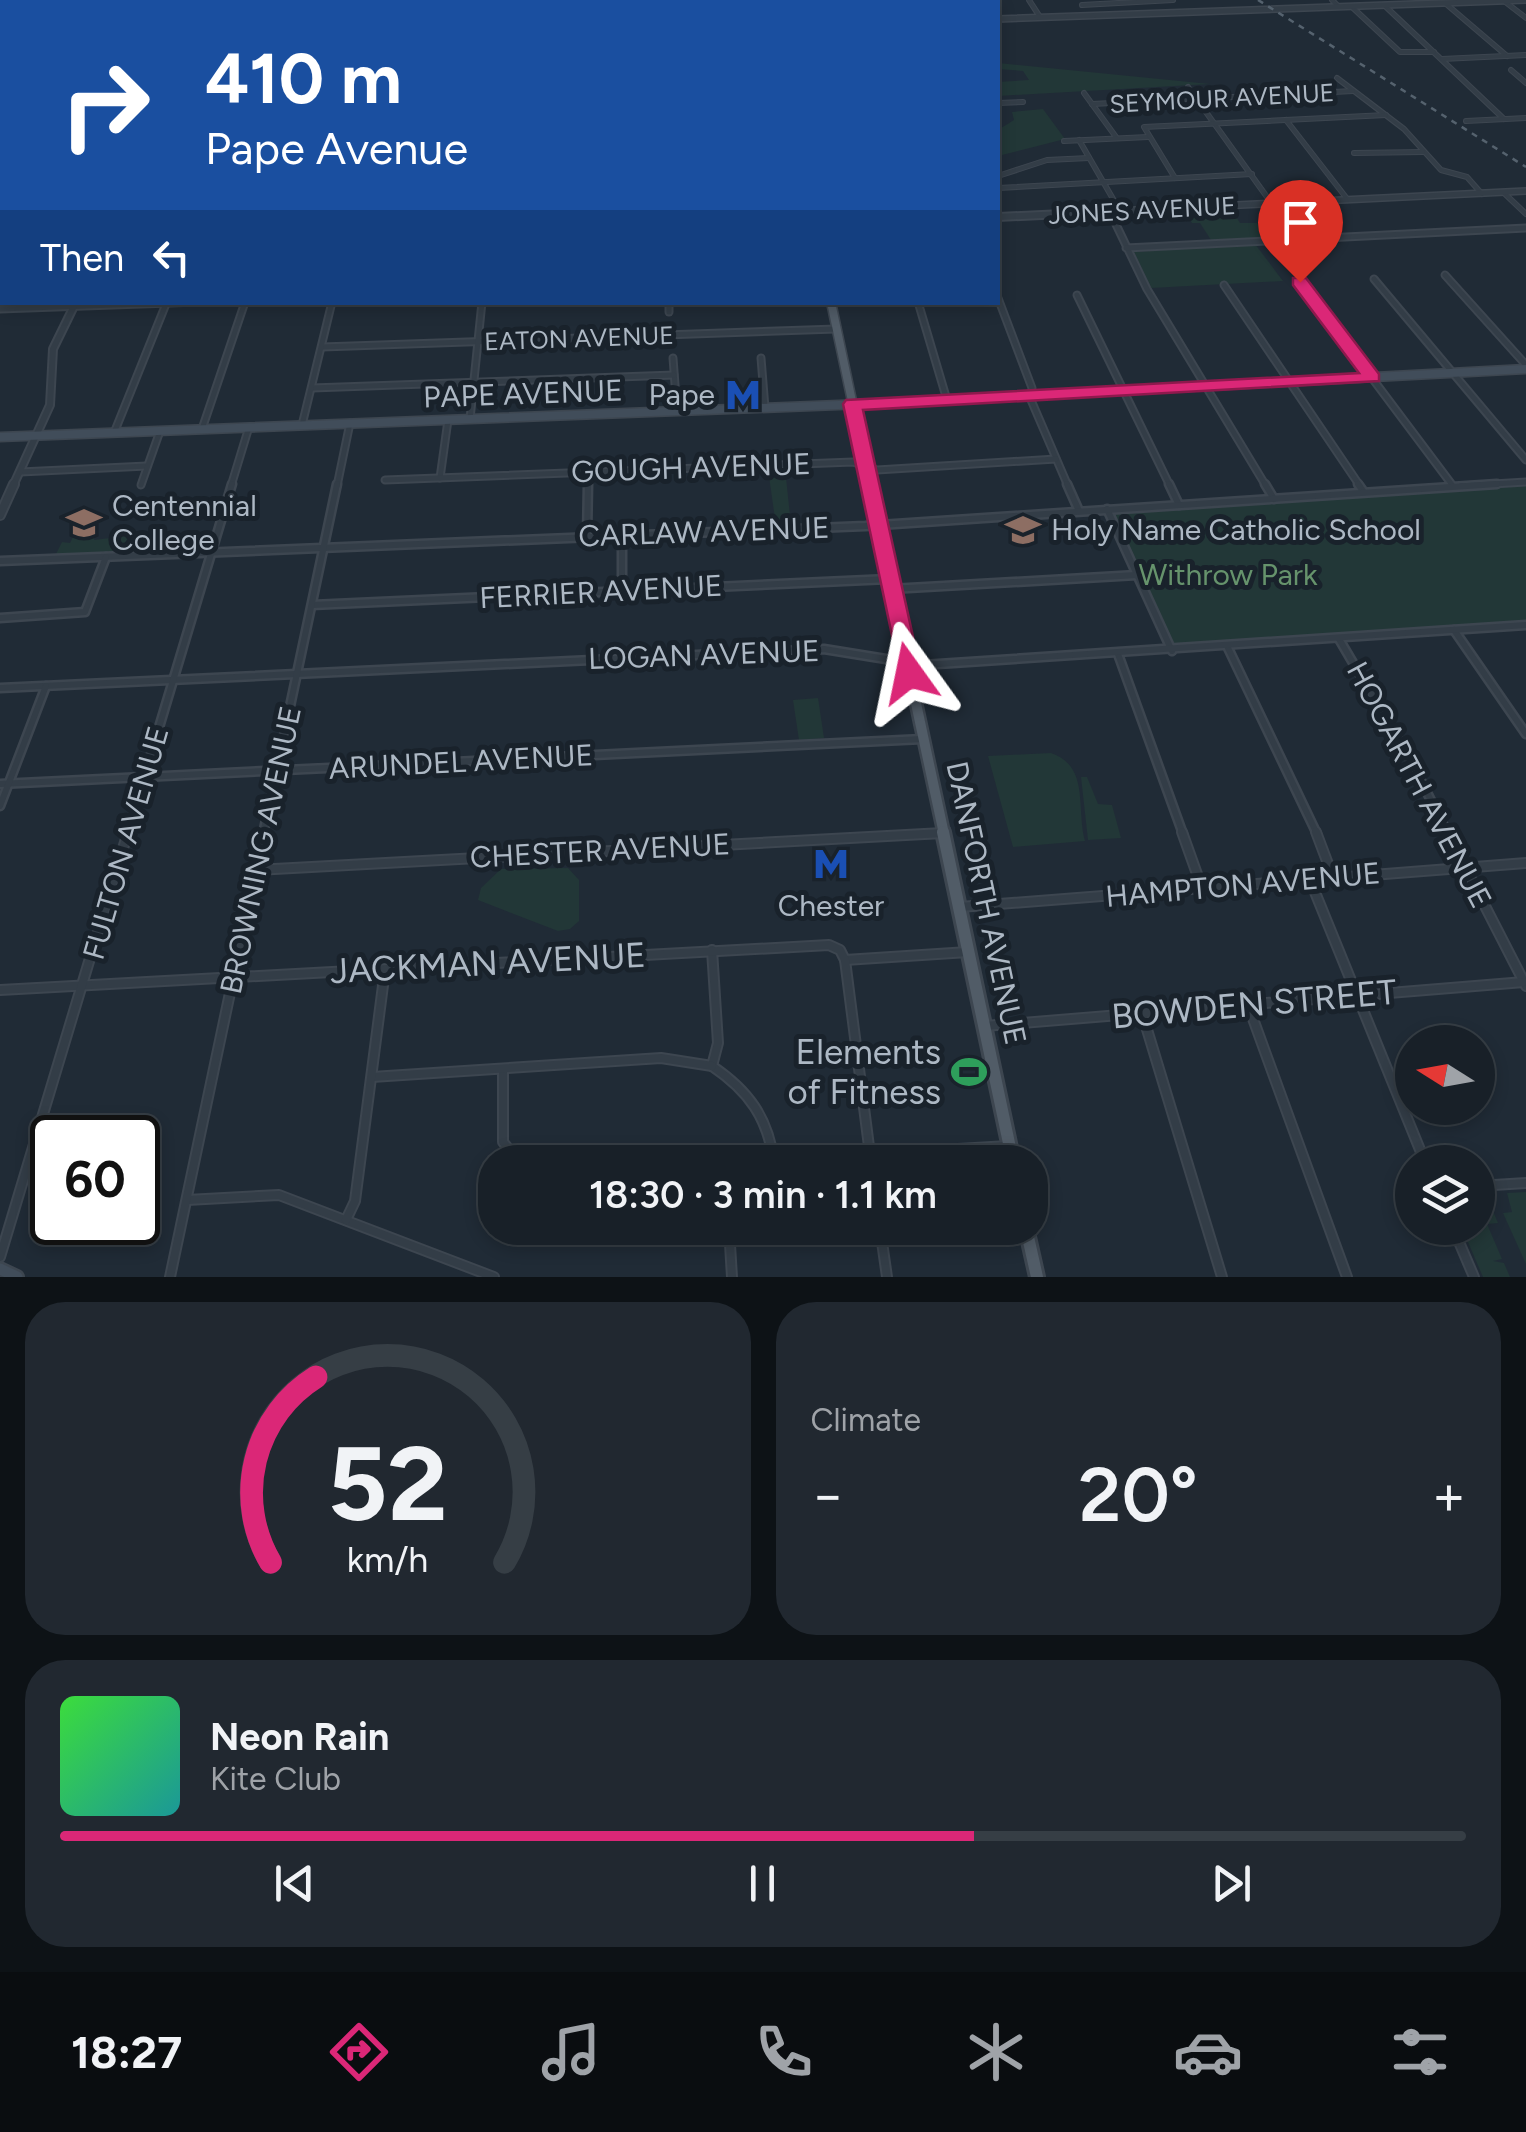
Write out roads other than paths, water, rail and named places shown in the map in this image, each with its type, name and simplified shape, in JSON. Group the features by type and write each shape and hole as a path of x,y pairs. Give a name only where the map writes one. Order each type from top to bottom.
{"main road":[{"name":"DANFORTH AVENUE","path":"832,305 1009,1145"},
{"name":"PAPE AVENUE","path":"0,438 947,400 1526,367"},
{"path":"1030,1245 1037,1277"},
{"path":"0,1269 17,1277"}],"street":[{"path":"1030,0 1040,18"},
{"path":"1153,0 1162,13"},
{"path":"1082,5 1173,0"},
{"path":"1332,0 1339,7"},
{"path":"1000,19 1526,0"},
{"path":"1504,1 1526,18"},
{"path":"1445,3 1507,56"},
{"path":"1384,5 1456,70 1458,80 1504,119"},
{"path":"1352,6 1400,52 1436,52"},
{"path":"1442,58 1526,56"},
{"path":"1511,70 1526,82"},
{"path":"1337,78 1386,116 1441,170 1467,177 1482,194"},
{"path":"1188,87 1272,204"},
{"name":"SEYMOUR AVENUE","path":"1092,104 1353,91"},
{"path":"1084,93 1117,138"},
{"path":"1000,103 1023,102"},
{"path":"1175,178 1144,126 1386,116"},
{"path":"1466,121 1526,118"},
{"path":"1286,120 1348,200"},
{"path":"1064,141 1148,137"},
{"path":"1079,140 1120,212"},
{"path":"1354,153 1424,152"},
{"path":"1000,175 1046,160 1089,158"},
{"path":"1000,188 1252,174"},
{"path":"1504,192 1526,214"},
{"name":"JONES AVENUE","path":"1000,217 1526,192"},
{"path":"1110,212 1126,248 1205,386 1274,498"},
{"path":"1126,248 1526,228"},
{"path":"1445,274 1526,367"},
{"path":"1374,279 1526,460"},
{"path":"1300,282 1454,486"},
{"path":"1224,286 1364,492"},
{"path":"1077,295 1179,504"},
{"path":"1000,304 1031,400 1079,511"},
{"path":"0,309 59,305"},
{"path":"0,515 50,405 53,349 74,305"},
{"path":"114,433 165,305"},
{"path":"202,429 244,305"},
{"path":"302,425 331,305"},
{"path":"470,419 482,305"},
{"path":"669,305 670,312"},
{"path":"919,305 947,400"},
{"name":"EATON AVENUE","path":"322,347 836,329"},
{"path":"673,358 677,411"},
{"path":"761,358 765,408"},
{"path":"312,388 674,375"},
{"path":"440,478 448,419"},
{"name":"BROWNING AVENUE","path":"170,1277 350,423"},
{"name":"FULTON AVENUE","path":"0,1257 249,427"},
{"path":"140,485 160,431"},
{"name":"GOUGH AVENUE","path":"385,480 865,464 878,470 1056,459"},
{"path":"20,472 147,466"},
{"path":"587,538 588,472"},
{"name":"CARLAW AVENUE","path":"0,562 878,524 1526,482"},
{"path":"1107,509 1172,651"},
{"path":"622,536 622,591"},
{"path":"0,618 82,613 106,558"},
{"name":"FERRIER AVENUE","path":"312,605 1137,575"},
{"name":"LOGAN AVENUE","path":"0,688 824,649 907,664 1228,648 1526,625"},
{"path":"1454,630 1526,734"},
{"name":"HOGARTH AVENUE","path":"1339,639 1412,763 1525,984"},
{"path":"1228,648 1312,822 1334,877"},
{"path":"1118,654 1202,888"},
{"path":"0,806 4,784 46,685"},
{"name":"ARUNDEL AVENUE","path":"4,784 922,738"},
{"name":"CHESTER AVENUE","path":"256,870 943,833"},
{"name":"HAMPTON AVENUE","path":"959,907 1526,863"},
{"path":"1310,880 1419,1145"},
{"name":"JACKMAN AVENUE","path":"0,990 829,945 840,950 845,960 969,952"},
{"path":"712,950 718,1043 712,1066"},
{"path":"845,960 868,1145"},
{"path":"346,1220 355,1201 385,970"},
{"name":"BOWDEN STREET","path":"985,1026 1525,984"},
{"path":"1248,1005 1347,1277"},
{"path":"1142,1014 1222,1277"},
{"path":"372,1077 661,1058 712,1066 743,1087 759,1106 772,1145"},
{"path":"503,1069 506,1145"},
{"path":"1495,1185 1526,1183"},
{"path":"186,1200 280,1195 494,1277"},
{"path":"730,1245 732,1277"},
{"path":"882,1245 887,1277"},
{"path":"1460,1245 1474,1277"}],"railway":[{"path":"1258,0 1526,167"}],"place":[{"name":"Pape","path":"743,395"},
{"name":"Centennial College","path":"84,523"},
{"name":"Holy Name Catholic School","path":"1023,530"},
{"name":"Chester","path":"831,864"},
{"name":"Elements of Fitness","path":"969,1072"}],"park label":[{"name":"Withrow Park","path":"1228,575"}]}
